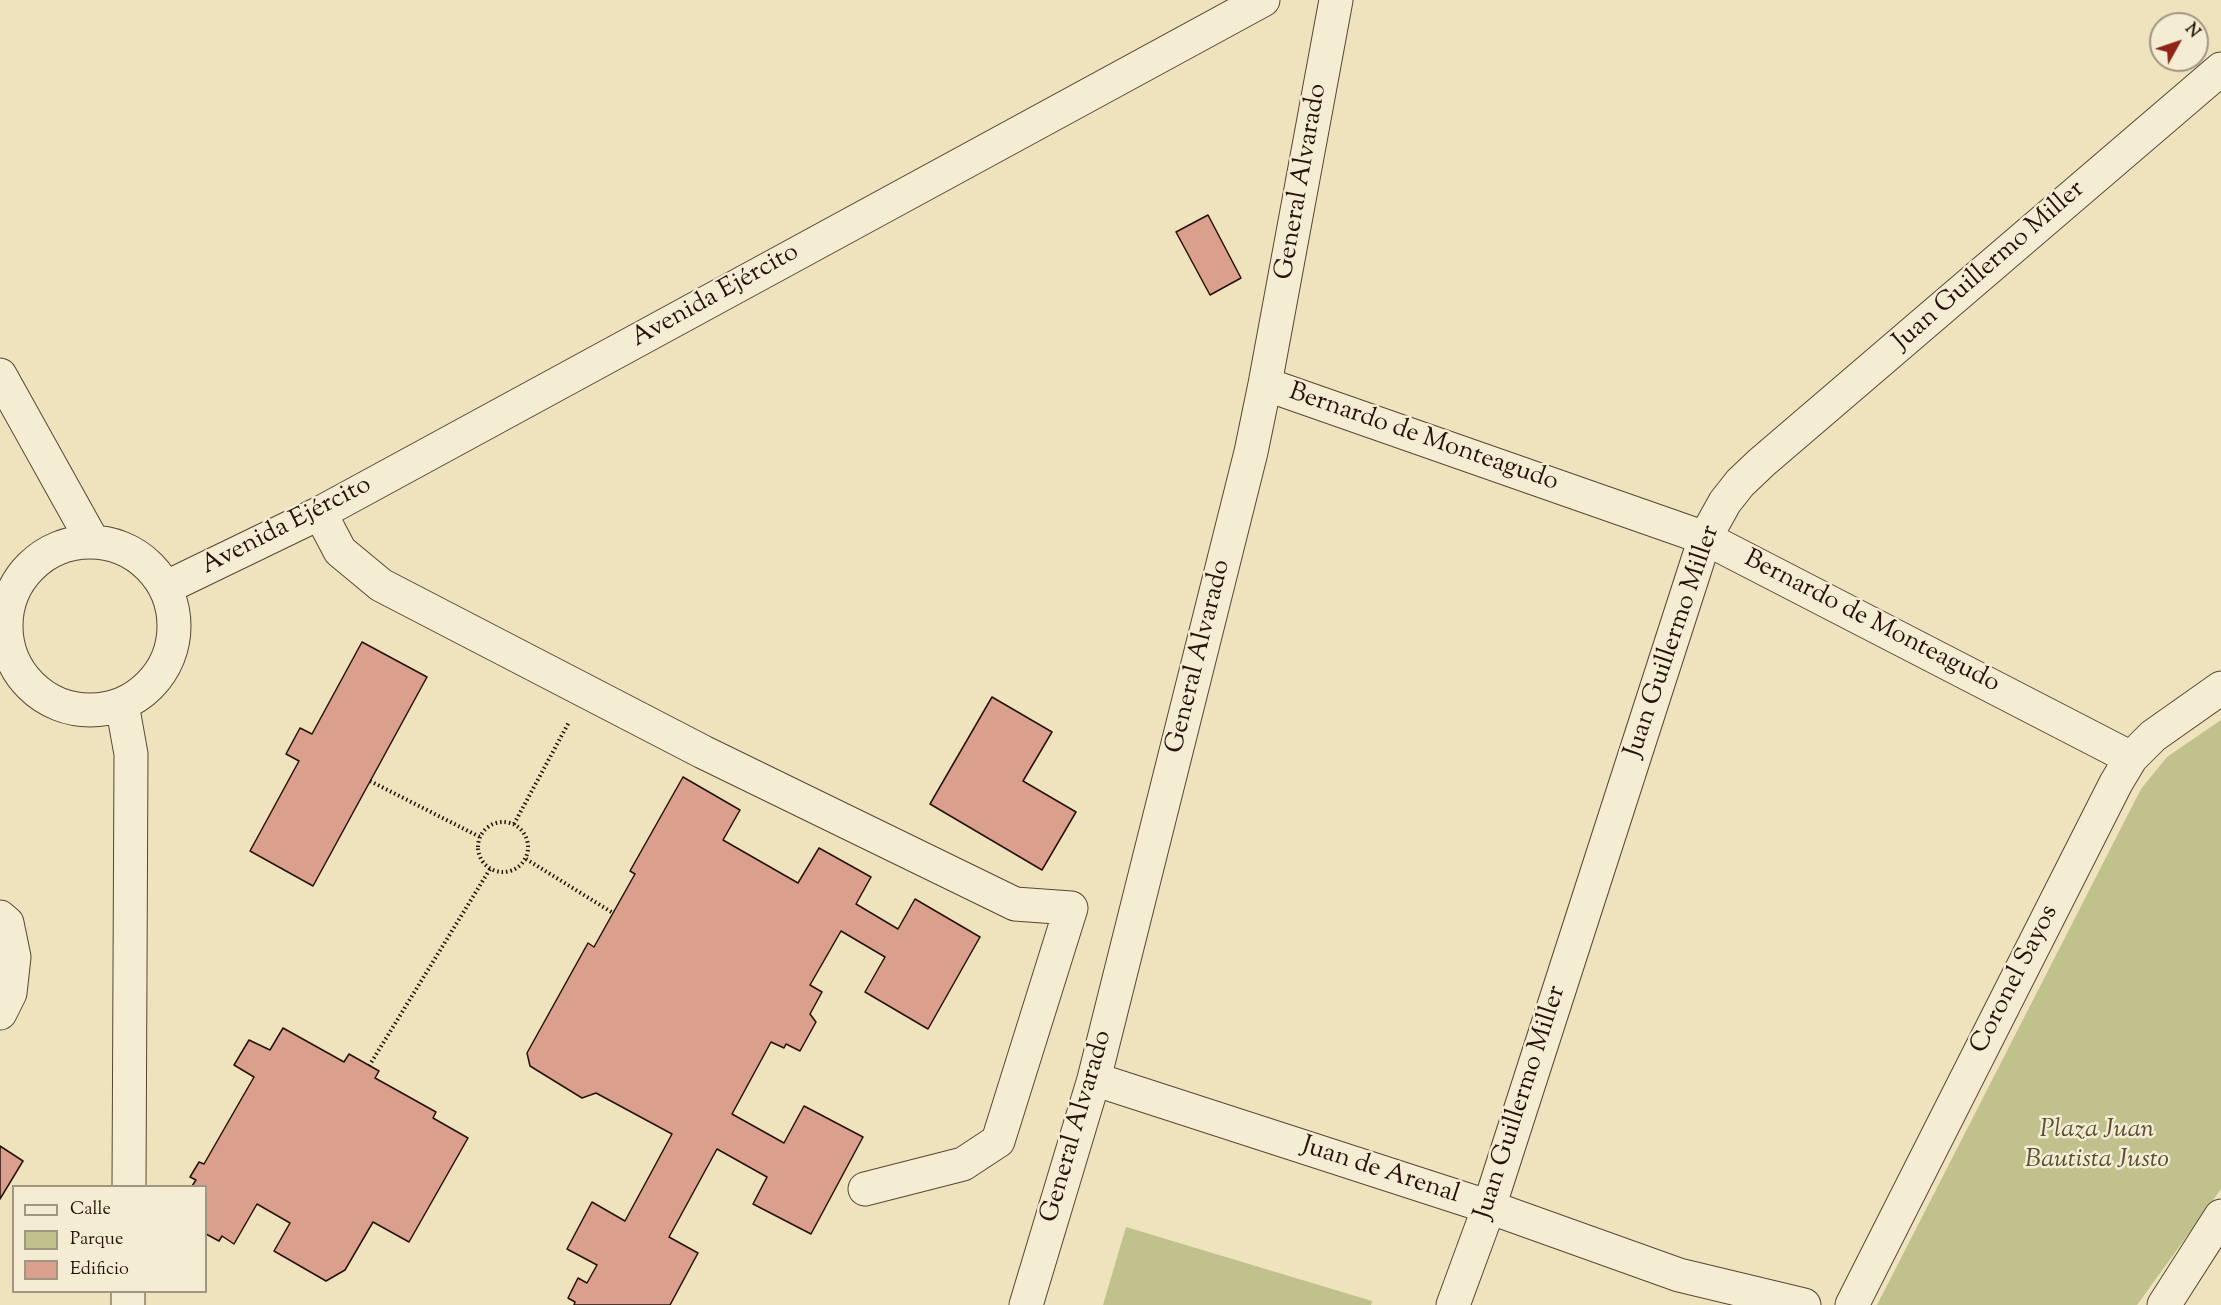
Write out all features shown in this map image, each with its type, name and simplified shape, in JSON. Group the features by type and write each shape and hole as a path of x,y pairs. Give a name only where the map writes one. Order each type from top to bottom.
{"street":[{"name":"Avenida Ejército","path":"165,588 320,513 1263,0"},
{"name":"General Alvarado","path":"1026,1305 1094,1079 1251,452 1336,0"},
{"name":"Juan Guillermo Miller","path":"1452,1305 1489,1207 1705,537 1725,502 1747,476 2221,69"},
{"path":"0,375 93,542"},
{"name":"Bernardo de Monteagudo","path":"1265,384 1705,537 2131,758"},
{"path":"320,513 340,551 381,585 703,752 1015,904 1071,908 998,1140 963,1164 865,1189"},
{"path":"93,542 115,546 135,555 152,570 165,588 173,614 173,642 163,668 146,690 122,704 98,710 73,709 49,700 7,668 7,608 19,580 38,559 64,546 93,542"},
{"name":"Coronel Sayos","path":"1852,1305 2116,783 2131,758 2153,736 2221,688"},
{"path":"122,704 131,754 129,1185"},
{"path":"0,917 7,923 14,957 10,993 0,1013"},
{"name":"Juan de Arenal","path":"1094,1079 1489,1207 1679,1275 1804,1305"},
{"path":"2164,1305 2221,1216"}],"path":[{"path":"514,824 586,692"},
{"path":"370,781 480,837"},
{"path":"497,822 514,824 526,834 529,851 526,859 522,866 506,873 490,869 479,856 480,837 489,826 497,822"},
{"path":"526,859 613,913"},
{"path":"369,1066 490,869"}],"green space":[{"name":"Plaza Juan Bautista Justo","path":"2221,720 2221,1189 2137,1305 1877,1305 2141,789 2167,757"},
{"path":"1126,1227 1372,1301 1371,1305 1103,1305"}],"building":[{"path":"1208,215 1241,278 1210,295 1176,232"},
{"path":"362,642 427,677 313,886 250,851 299,761 286,754 300,728 312,734"},
{"path":"992,697 1052,732 1023,781 1076,812 1042,870 930,804"},
{"path":"683,777 740,810 723,840 798,883 819,848 871,877 856,904 898,929 915,899 980,937 928,1029 865,992 885,957 841,931 810,985 822,992 810,1014 816,1022 800,1051 786,1044 784,1048 771,1042 732,1114 784,1143 804,1106 863,1137 811,1234 753,1204 767,1177 717,1149 669,1237 698,1253 670,1305 574,1305 575,1302 568,1298 578,1278 587,1283 597,1265 567,1249 592,1202 625,1221 672,1134 596,1093 582,1098 530,1066 527,1053 588,943 594,947 635,874 630,871"},
{"path":"283,1028 344,1062 349,1054 379,1071 375,1078 436,1112 433,1118 468,1138 409,1242 373,1222 345,1270 326,1281 274,1251 290,1223 257,1204 234,1244 222,1236 219,1241 207,1235 207,1185 193,1185 196,1180 190,1177 199,1162 204,1164 254,1077 234,1065 249,1040 270,1050"},
{"path":"0,1146 23,1161 0,1199"}]}
